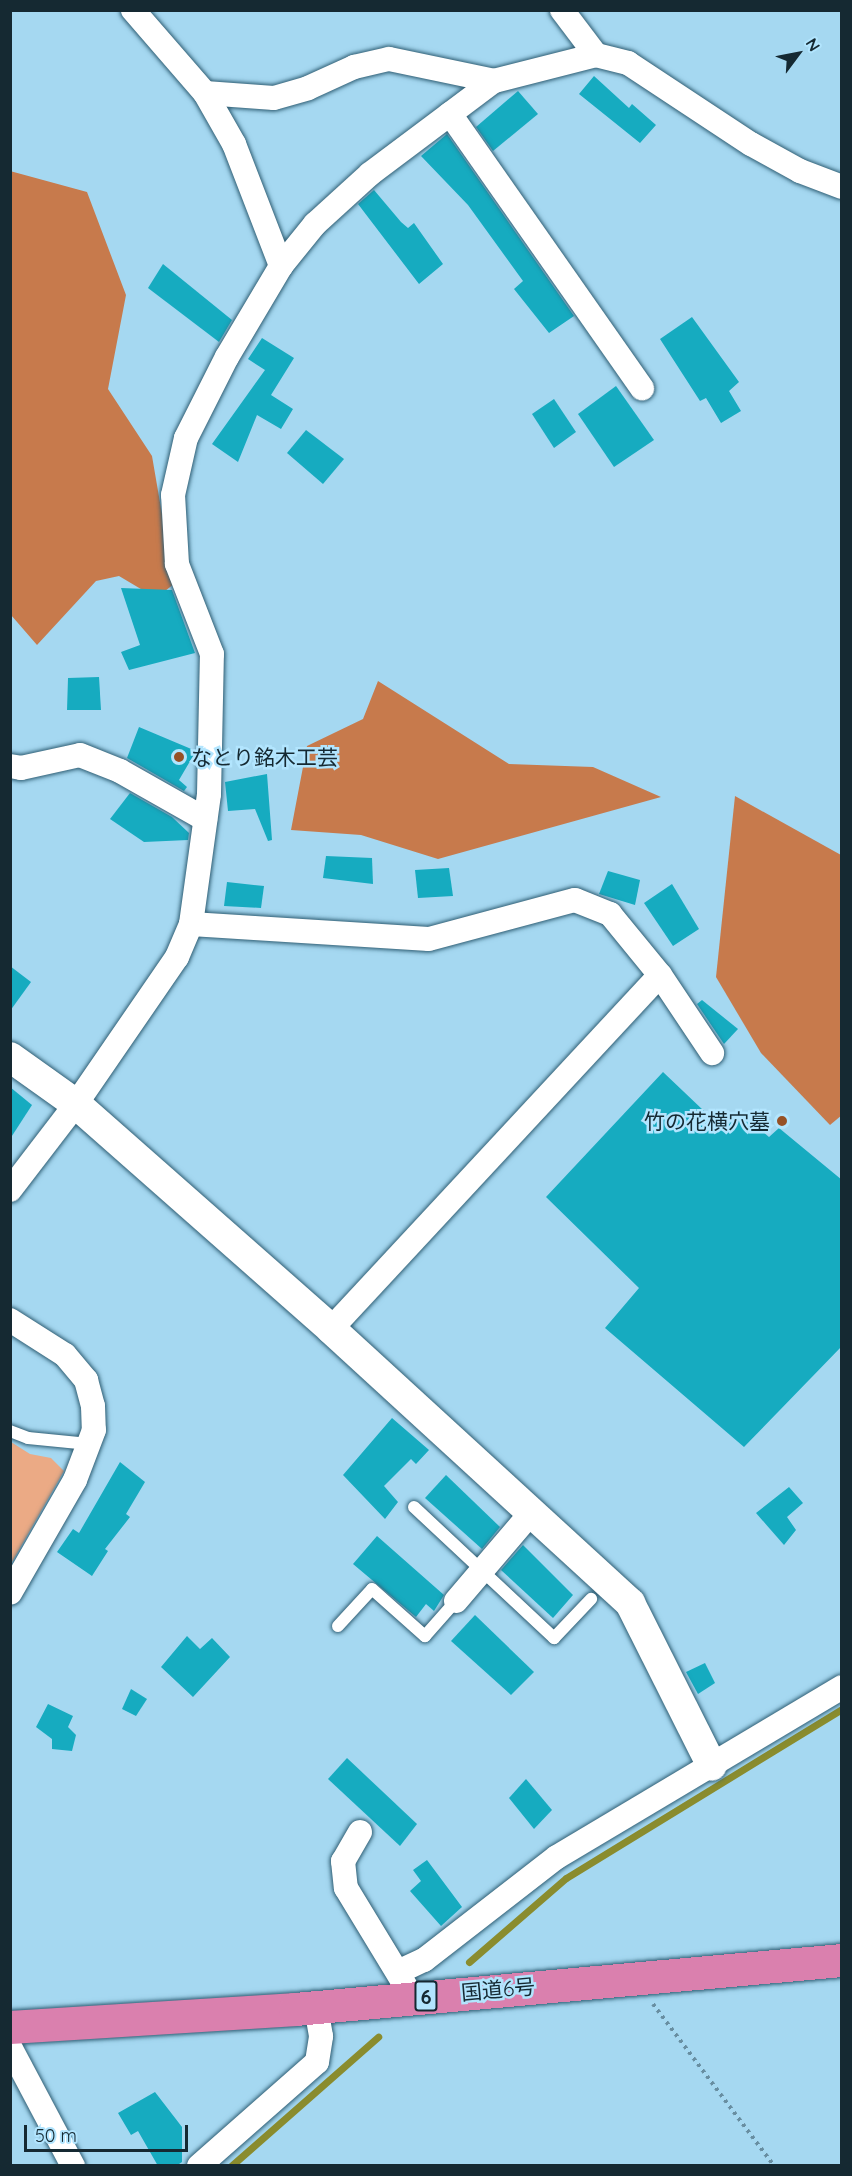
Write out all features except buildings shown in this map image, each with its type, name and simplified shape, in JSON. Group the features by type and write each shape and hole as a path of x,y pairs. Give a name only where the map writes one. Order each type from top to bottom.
{"highway":[{"name":"国道6号","path":"10,2026 316,2007 405,1985 635,1976 842,1960"}],"street":[{"path":"132,10 205,93 234,144 281,266"},
{"path":"562,10 596,56"},
{"path":"10,1190 76,1104 177,957 191,924 205,819 212,654 177,564 173,495 186,438 227,357 281,266 315,224 370,174 494,81 596,56 628,63 751,144 800,171 842,187"},
{"path":"205,93 274,98 308,88 354,67 389,59 494,81"},
{"path":"450,114 642,388"},
{"path":"10,766 21,768 80,755 120,771 205,819"},
{"path":"191,924 429,939 574,900 610,914 660,975 712,1053"},
{"path":"331,1329 660,975"},
{"path":"10,1057 76,1104 331,1329 630,1603 712,1766"},
{"path":"10,1320 65,1355 86,1380 93,1406 94,1430 75,1480 10,1593"},
{"path":"456,1601 531,1513"},
{"path":"360,1832 344,1861 346,1888 405,1985 424,1960 557,1857 842,1687"},
{"path":"199,2166 317,2062 321,2036 316,2007"},
{"path":"10,2047 73,2166"}],"lane":[{"path":"10,1431 28,1438 89,1444"},
{"path":"414,1507 554,1638 591,1599"},
{"path":"338,1626 372,1589 425,1636 456,1601"}],"path":[{"path":"635,1976 774,2166"}],"shaded area":[{"path":"10,171 87,192 126,295 108,389 152,456 174,584 156,598 119,576 96,581 37,645 11,615"},
{"path":"378,681 509,764 593,767 661,797 438,859 361,835 291,830 307,746 363,719"},
{"path":"735,796 841,855 842,1115 830,1125 761,1053 716,977"},
{"path":"11,1442 30,1454 51,1458 64,1471 11,1564"}],"waterway":[{"path":"469,1962 566,1878 842,1709"},
{"path":"231,2166 378,2037"}],"place":[{"name":"なとり銘木工芸","path":"179,757"},
{"name":"竹の花横穴墓","path":"782,1121"}]}
